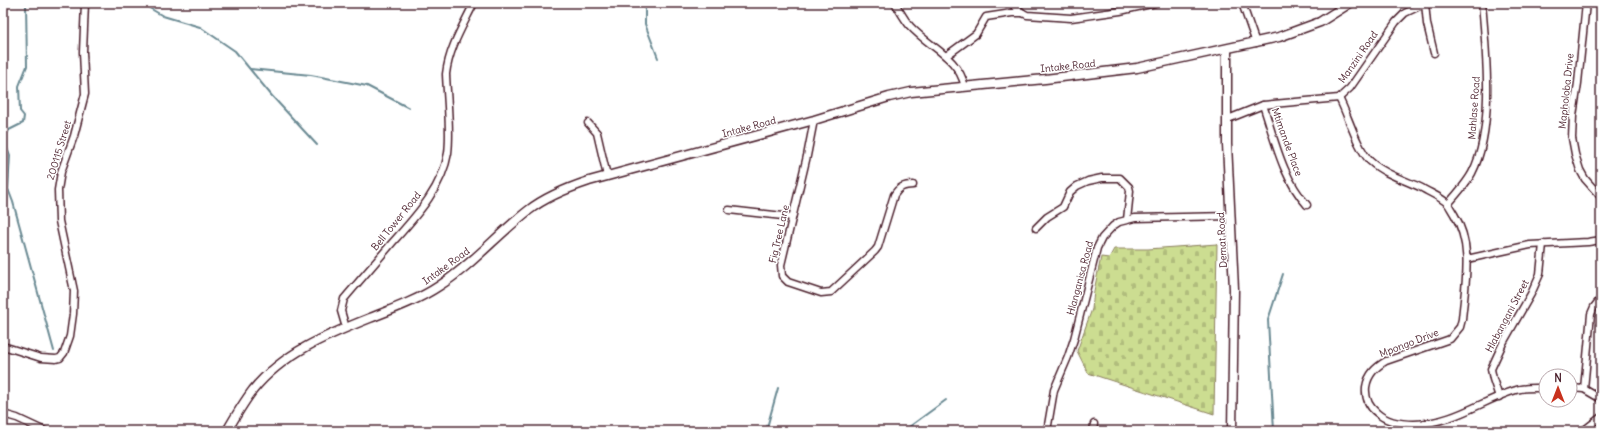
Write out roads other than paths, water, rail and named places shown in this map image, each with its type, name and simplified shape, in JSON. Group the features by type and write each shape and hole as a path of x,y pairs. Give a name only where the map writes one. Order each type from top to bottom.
{"street":[{"name":"200115 Street","path":"3,346 46,359 56,359 60,358 64,353 70,336 74,291 59,221 58,190 60,172 74,136 85,94 83,52 85,3"},
{"name":"Bell Tower Road","path":"346,328 341,311 344,298 419,212 441,176 448,153 447,64 474,3"},
{"path":"895,3 910,26 946,56 960,71 965,87"},
{"path":"1011,3 1027,15 1072,18 1120,11 1155,3"},
{"path":"1242,3 1256,43"},
{"name":"Intake Road","path":"227,431 241,406 254,389 279,365 296,352 319,339 403,305 439,286 471,262 535,206 573,186 911,92 1118,71 1256,43 1280,37 1320,22 1350,3"},
{"path":"1426,3 1427,24 1434,53"},
{"name":"Manzini Road","path":"1228,119 1263,105 1339,98 1350,88 1396,22 1405,14 1426,3"},
{"name":"Mahlase Road","path":"1448,204 1465,184 1473,171 1483,141 1487,81 1482,3"},
{"name":"Mapholoba Drive","path":"1586,3 1573,116 1572,138 1574,154 1580,170 1585,179 1601,197"},
{"path":"946,56 976,34 986,17 1023,13"},
{"name":"Demat Road","path":"1227,49 1228,170 1234,289 1232,431"},
{"name":"Mpongo Drive","path":"1339,98 1357,140 1370,161 1380,168 1421,188 1448,204 1459,221 1464,235 1467,259 1460,327 1450,339 1386,361 1377,366 1370,374 1365,395 1372,409 1391,421 1406,424 1423,424 1444,420 1472,410 1516,390 1538,389"},
{"name":"Mtimande Place","path":"1263,105 1289,180 1298,195 1307,205"},
{"name":"Fig Tree Lane","path":"814,120 781,265 782,276 788,282 821,293 828,293 836,289 871,256 878,247 897,189 913,185"},
{"path":"588,123 597,133 607,176"},
{"path":"1036,228 1047,217 1062,207 1073,189 1088,180 1102,178 1120,178 1130,187 1127,220"},
{"path":"729,210 792,217"},
{"name":"Hlanganisa Road","path":"1047,431 1054,390 1074,339 1097,248 1107,231 1119,222 1127,220 1158,217 1231,216"},
{"path":"1467,259 1530,245 1601,240"},
{"name":"Hlabangani Street","path":"1499,397 1491,369 1540,274 1543,244"},
{"path":"1584,389 1591,314 1601,298"},
{"path":"1578,389 1584,389 1601,399"},
{"path":"3,414 17,418 45,431"},
{"path":"1583,431 1601,417"},
{"path":"1093,431 1094,424"}],"waterway":[{"path":"26,3 27,66 19,86 20,111 24,116 23,123 9,130 5,137 5,143 10,156 8,189 13,202 54,351"},
{"path":"141,3 163,16 200,27 235,51 272,96 317,145"},
{"path":"645,3 645,24 658,58"},
{"path":"250,69 311,75 367,86 409,108"},
{"path":"1274,431 1268,320 1283,274"},
{"path":"766,431 778,388"},
{"path":"899,431 909,427 946,400"}]}
